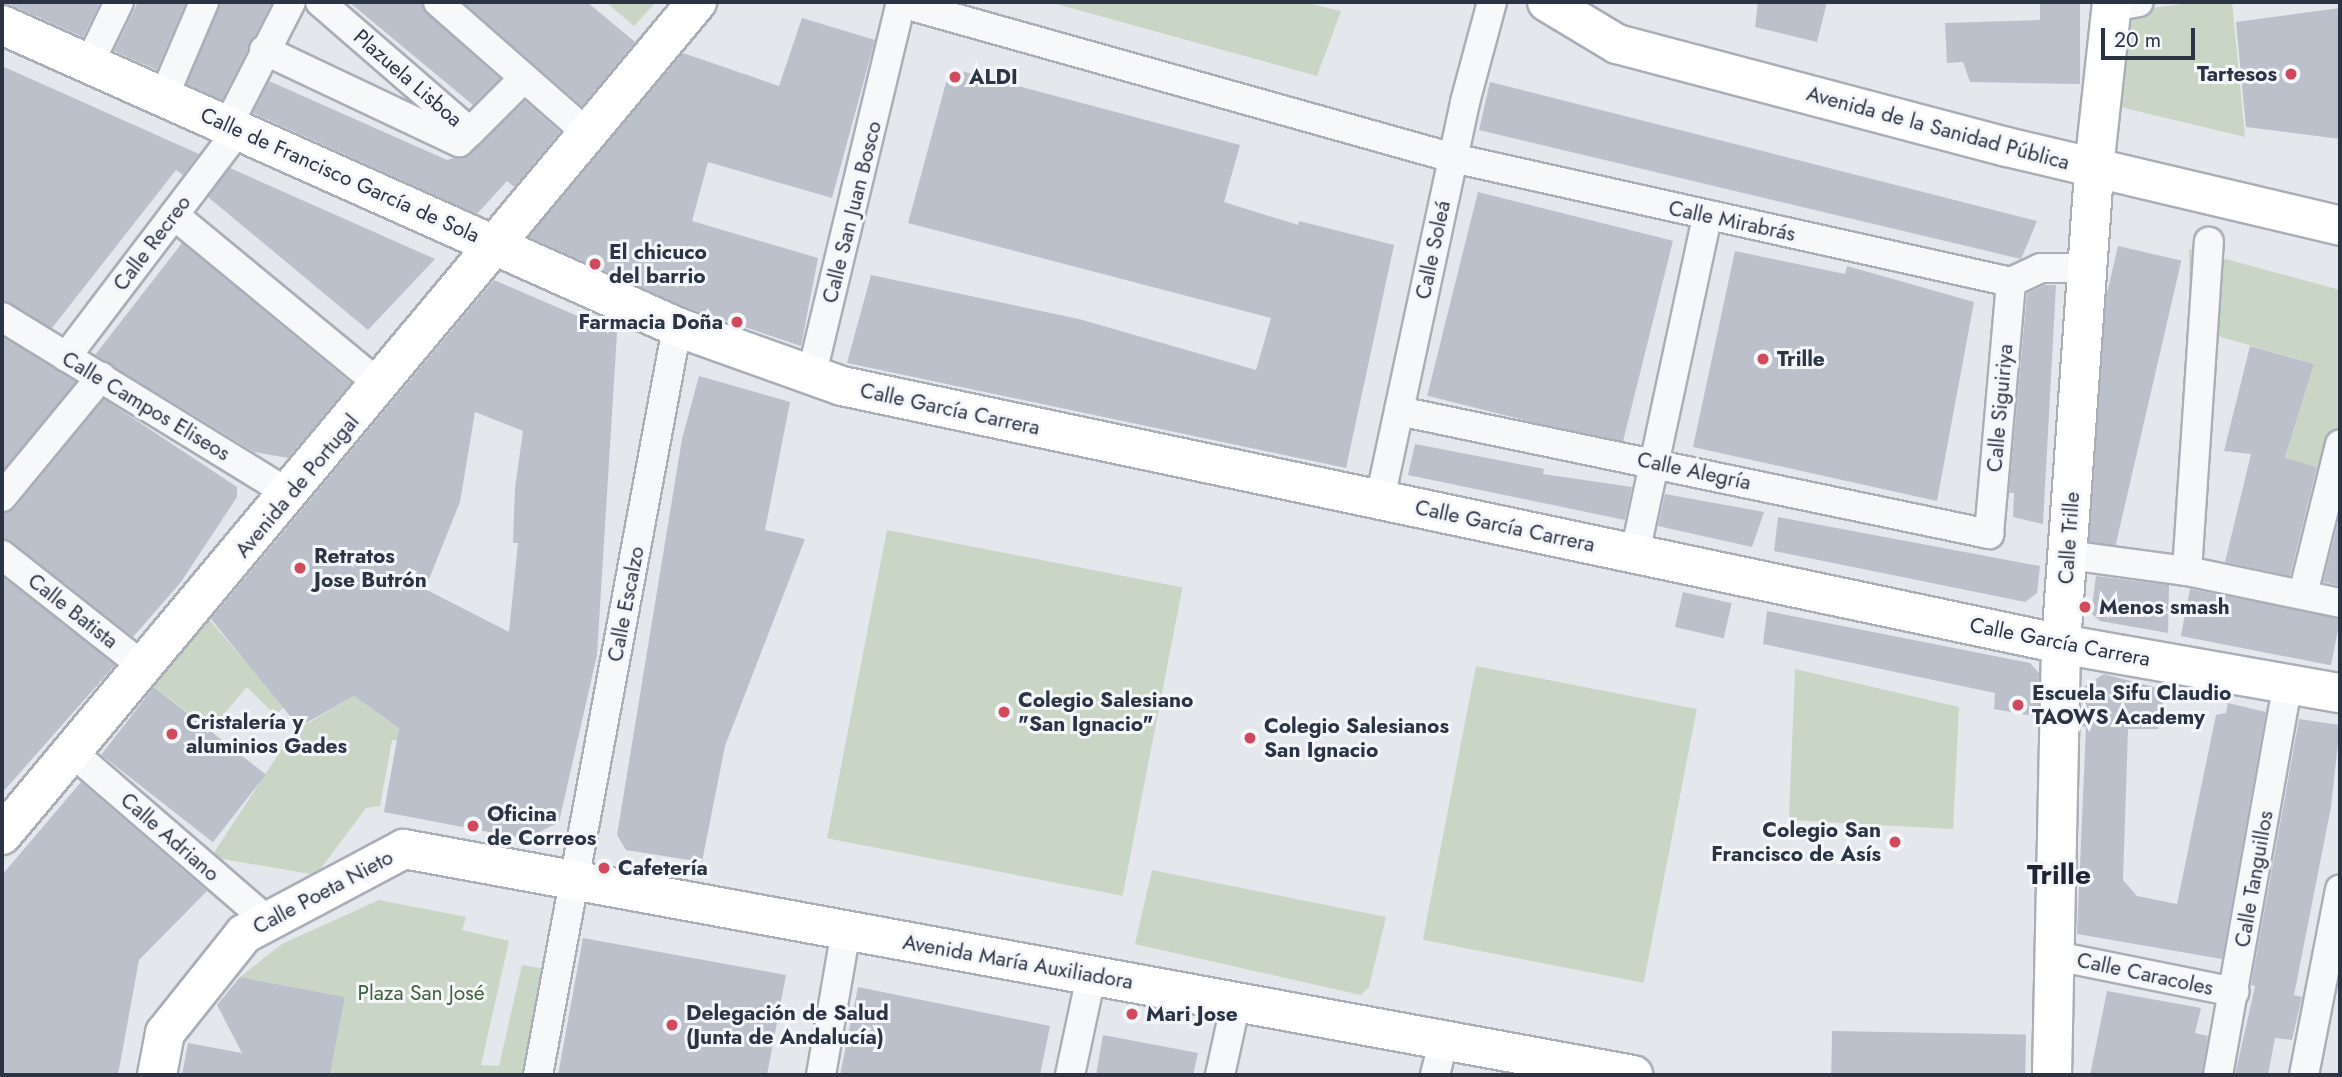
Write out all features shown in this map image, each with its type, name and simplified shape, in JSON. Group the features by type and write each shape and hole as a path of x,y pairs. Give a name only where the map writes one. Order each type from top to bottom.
{"street":[{"path":"89,64 119,2"},
{"path":"164,96 205,2"},
{"path":"233,127 264,50 291,2"},
{"name":"Plazuela Lisboa","path":"320,2 470,132 524,78"},
{"path":"438,2 588,134"},
{"name":"Avenida de Portugal","path":"2,835 290,494 697,2"},
{"name":"Calle Soleá","path":"1380,499 1453,158 1492,2"},
{"name":"Avenida de la Sanidad Pública","path":"1547,2 1618,44 2094,168 2340,226"},
{"name":"Calle San Juan Bosco","path":"811,377 894,47 901,3 1453,158"},
{"name":"Calle Trille","path":"2052,1075 2062,644 2094,168 2121,3"},
{"name":"Calle de Francisco García de Sola","path":"2,25 677,327"},
{"path":"264,50 459,142 470,132"},
{"name":"Calle Recreo","path":"66,357 174,215 233,127"},
{"name":"Calle Mirabrás","path":"1453,158 2011,282"},
{"path":"174,215 380,385"},
{"path":"1635,553 1707,216"},
{"path":"2187,571 2209,242"},
{"path":"2011,282 2041,268 2087,268"},
{"name":"Calle Siguiriya","path":"1989,534 2011,282"},
{"name":"Calle Campos Eliseos","path":"2,317 290,494"},
{"name":"Calle García Carrera","path":"677,327 811,377 2062,644 2340,693"},
{"name":"Calle Escalzo","path":"538,1075 677,327"},
{"path":"2,497 101,377"},
{"name":"Calle Alegría","path":"1399,411 1989,534"},
{"path":"2303,594 2332,516 2340,444"},
{"name":"Calle Batista","path":"2,555 144,667"},
{"path":"2068,555 2187,571 2340,603"},
{"name":"Calle Tanguillos","path":"2218,1075 2288,683"},
{"name":"Calle Adriano","path":"72,752 268,921"},
{"name":"Avenida María Auxiliadora","path":"404,849 1236,1002 1440,1058 1633,1075"},
{"name":"Calle Poeta Nieto","path":"157,1075 165,1033 244,934 404,849"},
{"path":"2304,1075 2340,889"},
{"path":"821,1075 846,930"},
{"name":"Calle Caracoles","path":"2056,956 2234,992"},
{"path":"1070,1075 1091,976"},
{"path":"1220,1075 1236,1002"}],"green space":[{"path":"606,2 656,2 634,26"},
{"path":"1049,2 1303,2 1341,11 1317,76"},
{"path":"2198,2 2232,2 2245,137 2112,105 2121,12"},
{"path":"2189,249 2340,290 2340,517 2320,511 2326,469 2285,459 2314,364 2190,328"},
{"name":"Colegio Salesiano \"San Ignacio\"","path":"887,530 1182,587 1123,896 827,838"},
{"path":"207,617 284,706 276,716 247,687 210,730 151,684"},
{"path":"1476,666 1697,709 1644,983 1423,940"},
{"path":"1795,669 1959,707 1953,829 1789,820"},
{"path":"354,696 399,728 397,740 392,740 380,806 366,808 316,875 211,857 293,732"},
{"path":"1152,870 1386,917 1369,987 1361,995 1135,944"},
{"name":"Plaza San José","path":"379,900 466,917 462,930 509,941 481,1065 499,1066 522,965 546,969 526,1075 330,1075 345,997 240,977 282,944"}],"building":[{"path":"4,2 92,2 99,5 83,37"},
{"path":"138,2 186,2 157,70 114,51"},
{"path":"220,2 272,2 222,100 187,84"},
{"path":"349,2 422,2 427,14 500,79 473,105"},
{"path":"463,2 587,2 635,42 582,106"},
{"path":"1758,2 1827,2 1817,42 1755,27"},
{"path":"2040,2 2080,2 2080,84 1970,82 1963,62 1947,63 1945,23 2040,20"},
{"name":"Tartesos","path":"2340,8 2340,139 2246,127 2236,22"},
{"path":"802,18 875,40 832,198 708,162 692,221 818,258 801,346 685,307 529,237 683,53 779,86"},
{"path":"2,66 199,154 183,175 176,170 52,328 2,300"},
{"path":"950,68 1240,145 1224,202 1298,225 1299,221 1394,245 1346,468 847,363 871,275 1079,319 1256,370 1271,318 908,223"},
{"path":"269,81 447,160 470,154 525,101 560,132 514,187 507,181 477,214 253,113"},
{"path":"1490,82 2037,221 2021,259 1479,130"},
{"path":"230,168 435,259 368,330 208,197"},
{"path":"1478,192 1673,241 1622,444 1427,396"},
{"path":"182,243 351,383 288,458 254,452 95,355"},
{"path":"2118,246 2181,261 2114,551 2051,536"},
{"path":"1735,251 1845,274 1847,266 1974,302 1937,501 1693,447"},
{"path":"494,280 617,333 597,655 559,822 526,839 384,812 399,728 354,696 299,727 211,619","holes":["475,412 523,431 515,488 513,543 518,543 509,632 425,589 460,502"]},
{"path":"2045,285 2056,285 2043,524 2013,517 2014,493 2009,493 2027,293"},
{"path":"2,336 76,382 2,471"},
{"path":"2250,346 2314,364 2285,458 2317,467 2290,576 2225,562 2251,454 2224,451"},
{"path":"699,376 790,402 765,530 805,539 725,746 702,862 626,850 617,835 682,439"},
{"path":"104,399 237,487 237,497 181,582 133,637 12,542 2,539 2,513 15,508"},
{"path":"1415,444 1544,469 1543,474 1632,487 1625,520 1408,475"},
{"path":"1665,494 1764,512 1752,547 1658,526"},
{"path":"1778,517 2040,566 2037,593 2025,602 1774,551"},
{"path":"2340,523 2340,586 2323,582"},
{"path":"2,576 115,665 2,793"},
{"path":"2096,576 2169,585 2168,633 2100,621 2091,613"},
{"path":"2190,589 2340,618 2331,665 2181,636"},
{"path":"1683,592 1732,603 1724,638 1675,627"},
{"path":"1767,611 2030,663 2039,673 2038,717 1994,709 1995,693 1763,644"},
{"path":"2104,674 2165,690 2158,729 2128,729 2123,880 2137,896 2177,904 2216,715 2226,713 2228,703 2266,712 2222,959 2077,934 2086,727 2081,726 2082,688"},
{"path":"154,687 266,774 213,842 101,755"},
{"path":"2299,719 2340,725 2331,807 2294,995 2302,997 2292,1040 2275,1038 2268,1075 2235,1075 2255,986 2251,985"},
{"path":"81,782 207,891 139,960 118,1075 2,1075 2,875"},
{"name":"Delegación de Salud (Junta de Andalucía)","path":"583,938 786,975 767,1075 558,1075"},
{"path":"240,977 345,997 330,1075 182,1075 188,1043 242,1053 217,1005"},
{"path":"858,987 1050,1026 1040,1075 840,1075"},
{"path":"2107,991 2201,1008 2195,1033 2208,1036 2202,1075 2090,1075"},
{"path":"1832,1031 2026,1034 2025,1075 1831,1075"},
{"path":"1103,1035 1198,1053 1193,1075 1096,1075"}],"place":[{"name":"Tartesos","path":"2291,74"},
{"name":"ALDI","path":"955,77"},
{"name":"El chicuco del barrio","path":"595,264"},
{"name":"Farmacia Doña","path":"737,322"},
{"name":"Trille","path":"1763,359"},
{"name":"Retratos Jose Butrón","path":"300,568"},
{"name":"Menos smash","path":"2085,607"},
{"name":"Escuela Sifu Claudio TAOWS Academy","path":"2018,705"},
{"name":"Colegio Salesiano \"San Ignacio\"","path":"1004,712"},
{"name":"Cristalería y aluminios Gades","path":"172,734"},
{"name":"Colegio Salesianos San Ignacio","path":"1250,738"},
{"name":"Oficina de Correos","path":"473,826"},
{"name":"Colegio San Francisco de Asís","path":"1895,842"},
{"name":"Cafetería","path":"604,868"},
{"name":"Mari Jose","path":"1132,1014"},
{"name":"Delegación de Salud (Junta de Andalucía)","path":"672,1025"}],"district":[{"name":"Trille","path":"2059,875"}]}
